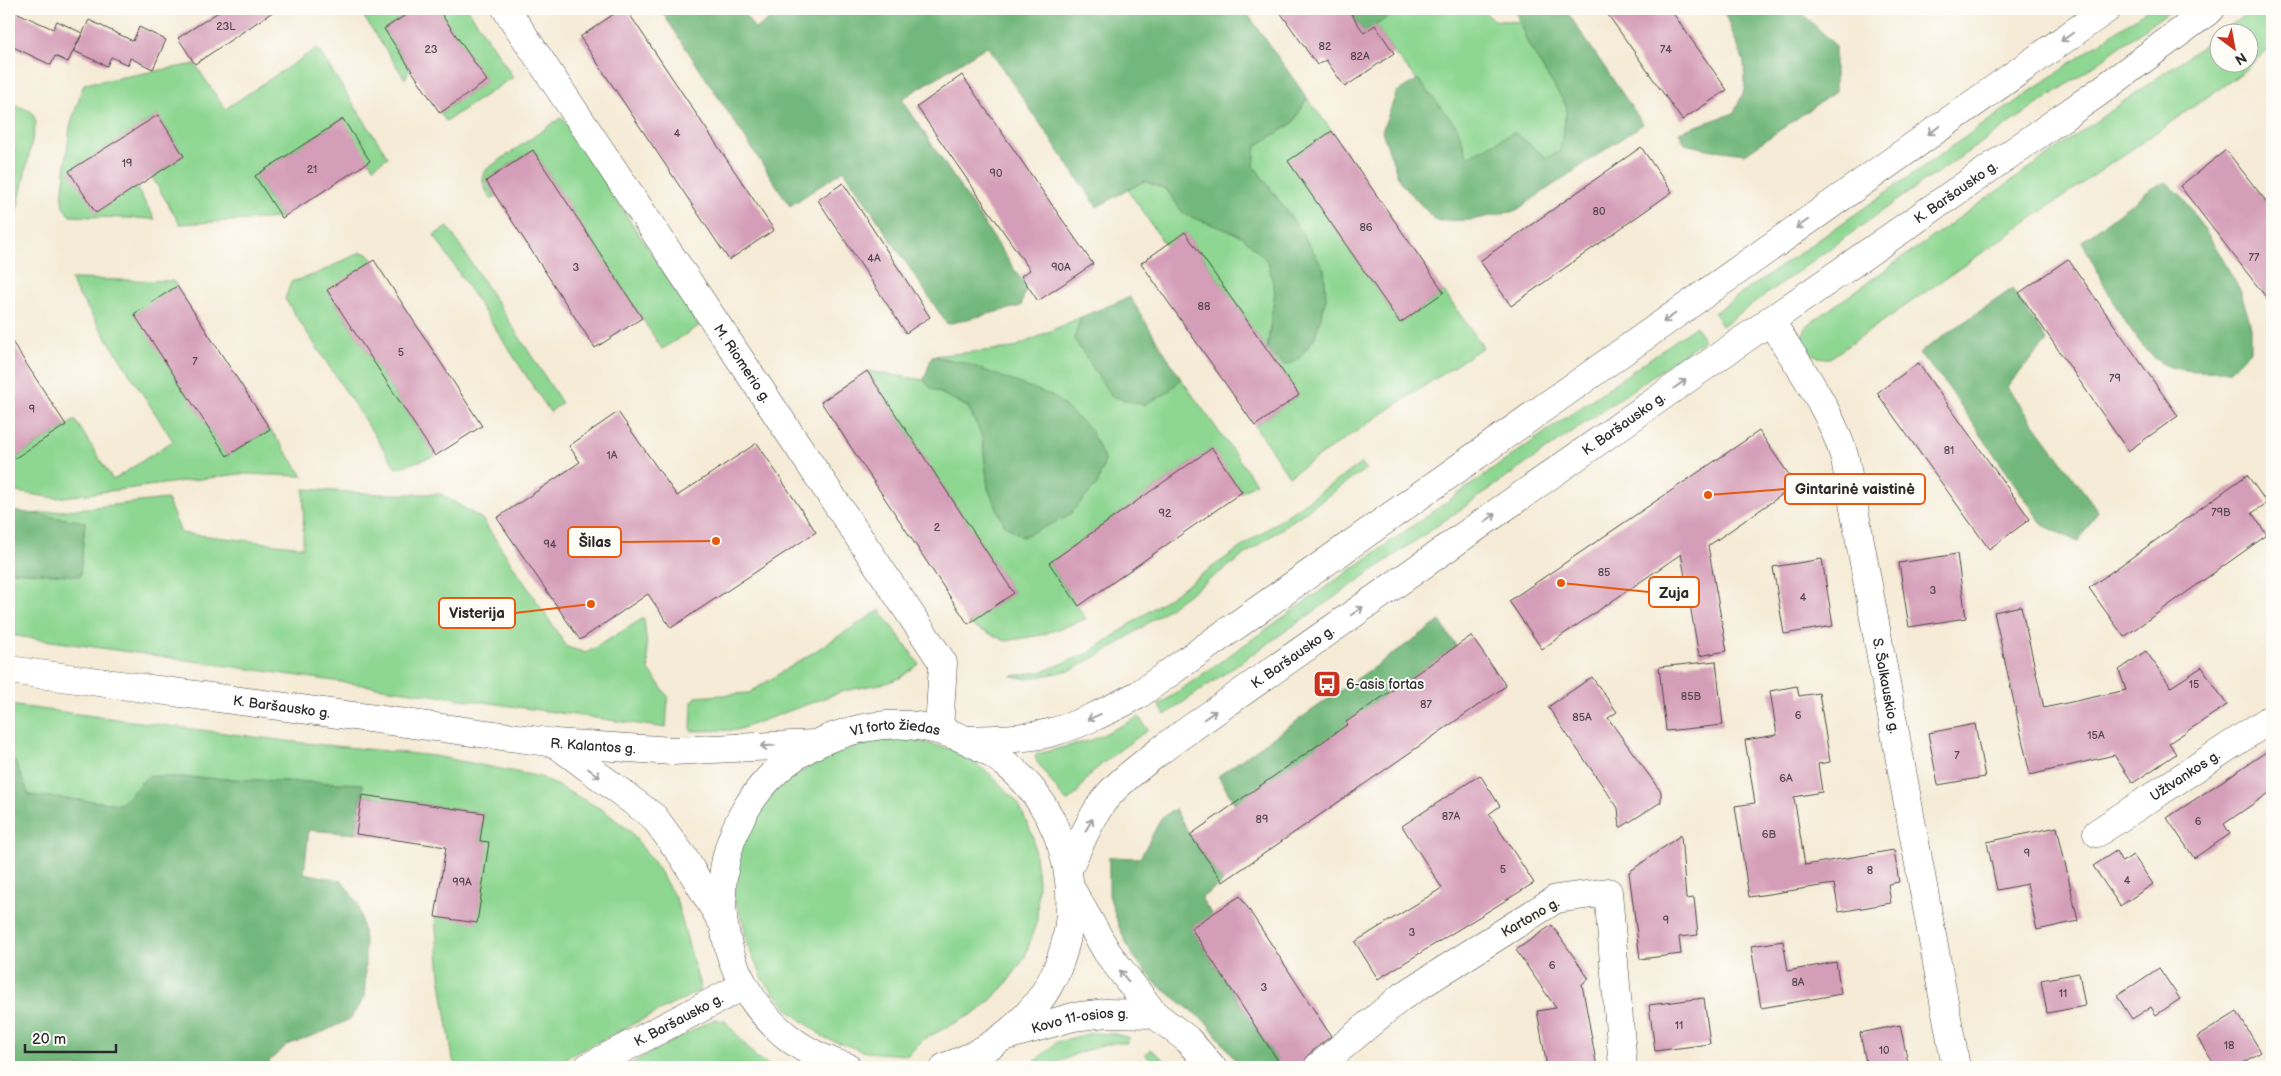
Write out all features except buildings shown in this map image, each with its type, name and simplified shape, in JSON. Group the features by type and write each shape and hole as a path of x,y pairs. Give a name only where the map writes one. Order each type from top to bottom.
{"main road":[{"name":"M. Riomerio g.","path":"506,9 943,663 939,730"},
{"path":"968,740 1010,738 1047,733 1077,724 1138,695 2107,9"},
{"name":"K. Baršausko g.","path":"1070,879 1085,832 1103,801 1133,772 1170,743 1770,320 2099,92 2211,9"},
{"name":"S. Šalkauskio g.","path":"1770,320 1827,412 1838,436 1845,459 1956,1067"},
{"name":"K. Baršausko g.","path":"9,670 555,743"},
{"name":"Užtvankos g.","path":"2097,833 2272,718"},
{"name":"VI forto žiedas","path":"847,1067 815,1059 783,1034 766,1017 743,986 731,958 722,920 721,894 724,867 731,842 742,817 756,795 774,775 794,758 817,744 846,732 876,726 908,725 939,730 968,740 993,754 1015,771 1034,792 1050,816 1061,841 1070,879 1069,922 1064,947 1048,985 1030,1012 987,1051 945,1067"},
{"name":"R. Kalantos g.","path":"555,743 672,751 817,744"},
{"name":"R. Kalantos g.","path":"555,743 654,817 684,858 722,920"},
{"name":"Kovo 11-osios g.","path":"1070,879 1106,952 1154,1014 1187,1039 1212,1067"},
{"name":"Kartono g.","path":"1318,1067 1400,998 1556,899 1608,892 1623,1067"},
{"name":"K. Baršausko g.","path":"588,1067 743,986"},
{"name":"Kovo 11-osios g.","path":"987,1051 1073,1017 1106,1013 1154,1014"}],"green space":[{"path":"346,9 415,9 384,29 410,69 405,79 360,11 351,16"},
{"path":"438,9 468,9 513,77 446,121 440,113 487,81"},
{"path":"660,9 741,9 755,29 786,9 1244,9 1307,98 1293,123 1256,146 1254,166 1300,230 1324,269 1326,299 1315,337 1297,361 1285,365 1267,350 1275,291 1268,262 1242,236 1184,214 1167,190 1144,181 1097,207 987,46 902,99 1026,287 1021,306 947,324 844,170 790,206"},
{"path":"1348,9 1400,9 1364,33"},
{"path":"1400,9 1482,9 1493,20 1520,22 1528,44 1567,107 1560,151 1547,158 1488,148 1468,158 1457,127 1394,53 1375,25"},
{"path":"1519,9 1565,9 1643,124 1515,211 1471,220 1436,221 1400,182 1382,131 1397,92 1418,79 1457,127 1468,157 1514,132 1547,158 1560,150 1567,107 1528,44 1515,11"},
{"path":"1723,9 1800,9 1835,45 1835,92 1745,154 1685,144 1679,132 1734,113 1745,89 1744,62"},
{"path":"2148,9 2172,9 2078,77 1906,194 1722,326 1714,313"},
{"path":"2253,9 2272,9 2272,46 2258,58 2258,22 2235,22"},
{"path":"2208,42 2208,72 2242,72 1830,358 1813,354 1802,340 1806,326"},
{"path":"317,48 388,157 373,167 342,119 255,176 282,218 180,224 152,177 184,156 158,115 70,171 96,212 136,187 155,219 70,216 63,207 62,199 70,126 84,84 195,64 225,109"},
{"path":"1307,98 1332,131 1289,161 1400,323 1444,292 1483,347 1289,476 1255,426 1299,395 1268,350 1297,361 1315,337 1326,299 1324,269 1300,230 1254,166 1256,146 1293,123"},
{"path":"9,102 32,112 36,122 16,215 11,218 9,216 9,155 15,151 9,140"},
{"path":"562,117 699,326 662,349 533,150 486,180 496,196 491,199 485,187 483,177 487,169"},
{"path":"1144,181 1167,190 1184,214 1242,236 1268,262 1275,291 1267,349 1185,232 1166,246 1128,190"},
{"path":"2166,182 2183,197 2218,251 2241,292 2250,323 2250,351 2230,371 2197,371 2172,368 2153,357 2141,344 2118,309 2082,241 2152,188"},
{"path":"448,227 562,403 550,412 434,235"},
{"path":"361,252 368,254 374,260 328,291 435,456 396,468 285,299 291,282 316,274"},
{"path":"71,279 173,281 177,286 135,314 227,456 270,429 303,476 239,474 56,498 9,491 9,445 17,457 75,420 113,480 173,441 73,286"},
{"path":"2012,289 2047,341 2007,387 2098,511 2078,542 2043,525 1948,387 1919,353"},
{"path":"1130,297 1181,379 1166,394 1143,405 1111,396 1074,339 1081,317"},
{"path":"1081,317 1074,339 1166,394 1181,379 1256,483 1242,492 1211,449 1049,563 1086,619 1041,635 1006,641 968,624 1014,593 867,371 924,380 931,388 968,407 982,436 988,488 1004,524 965,363 932,356 1013,348"},
{"path":"1696,326 1704,340 1165,715 1159,705"},
{"path":"932,356 965,363 1053,396 1090,429 1105,461 1097,485 1067,517 1022,537 1004,524 988,488 982,436 968,407 931,388 924,380"},
{"path":"1362,463 1366,469 1114,647 1071,670 1027,679 1012,676 1044,671 1089,653"},
{"path":"304,489 379,494 441,494 482,519 567,647 586,653 644,618 649,670 668,697 666,728 9,635 9,571 80,575 85,522 32,514 167,499 181,533 303,547"},
{"path":"9,510 85,522 80,576 9,571"},
{"path":"880,610 919,664 900,678 886,683 844,691 737,730 691,731 692,702 696,697 749,693"},
{"path":"1440,621 1456,646 1347,722 1381,772 1235,804 1218,776"},
{"path":"9,705 286,741 435,756 541,777 603,810 631,832 656,866 676,899 701,990 548,1067 458,1067 453,1060 440,975 435,917 488,842 480,841 484,813 362,795 363,784 149,776 121,804 28,795 15,762 9,761"},
{"path":"1139,717 1148,730 1098,768 1068,801 1064,799 1037,762 1035,757 1037,754 1092,740"},
{"path":"911,739 954,750 989,773 1018,803 1033,836 1038,881 1037,920 1025,957 1004,987 980,1010 924,1039 908,1055 866,1052 825,1038 791,1012 764,981 746,942 743,919 726,881 757,807 791,778 826,757 867,742"},
{"path":"9,761 15,762 29,795 121,804 148,776 363,784 356,834 309,830 304,873 342,881 358,904 365,940 365,997 350,1019 323,1032 287,1045 269,1061 269,1067 9,1067"},
{"path":"1175,809 1190,835 1223,882 1201,898 1212,915 1191,928 1282,1067 1241,1067 1207,1023 1154,982 1131,953 1119,927 1109,895 1109,857 1140,858 1162,817"},
{"path":"714,1019 725,1021 756,1057 772,1067 624,1067"},
{"path":"1091,1033 1115,1034 1130,1038 1127,1043 1113,1043 1080,1052 1048,1067 1028,1067 1057,1042"},
{"path":"1150,1049 1174,1067 1160,1067 1145,1055"}],"place":[{"name":"Gintarinė vaistinė","path":"1708,495"},
{"name":"Šilas","path":"716,541"},
{"name":"Zuja","path":"1561,583"},
{"name":"Visterija","path":"591,604"},
{"name":"6-asis fortas","path":"1327,684"}]}
